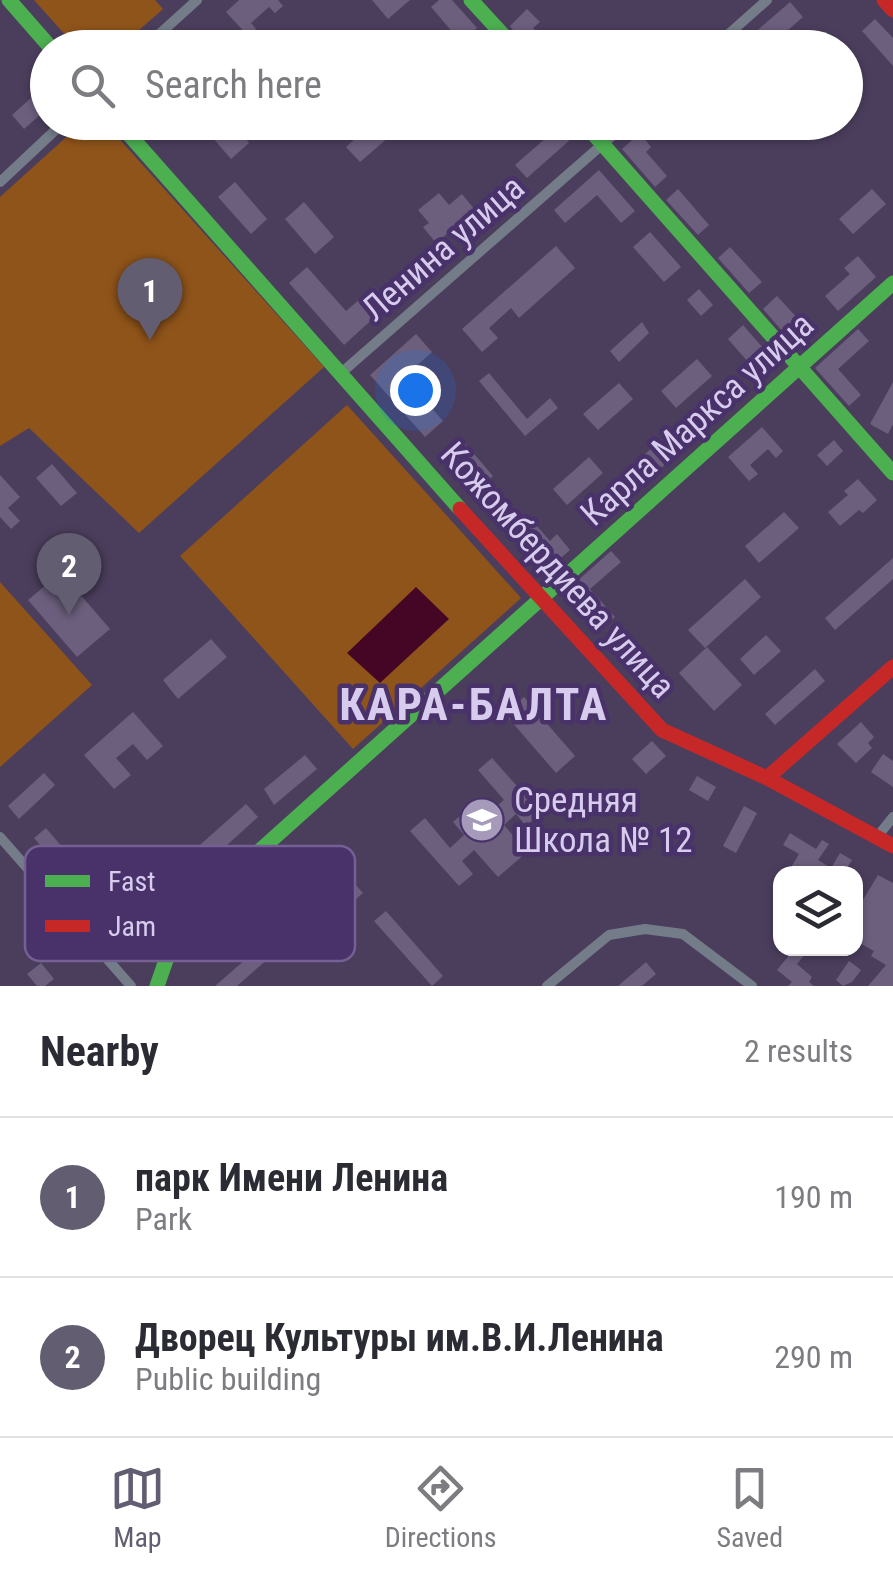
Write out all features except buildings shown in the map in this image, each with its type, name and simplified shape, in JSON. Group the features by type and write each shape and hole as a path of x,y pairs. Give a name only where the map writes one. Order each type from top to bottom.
{"street":[{"path":"9,0 35,30"},
{"path":"164,30 197,0"},
{"path":"472,0 499,30"},
{"path":"733,30 766,0"},
{"path":"884,0 893,10"},
{"path":"0,182 45,140"},
{"name":"Кожомбердиева улица","path":"134,140 541,600 662,730 767,778 893,846"},
{"path":"599,140 893,474"},
{"name":"Ленина улица","path":"340,374 608,140"},
{"name":"Карла Маркса улица","path":"265,846 893,283"},
{"path":"767,778 893,667"},
{"path":"877,837 893,817"},
{"path":"0,838 25,866"},
{"path":"547,986 609,935 645,929 683,934 752,986"},
{"path":"108,961 130,986"},
{"name":"Карла Маркса улица","path":"157,986 165,961"}],"shaded area":[{"path":"34,0 155,0 163,9 139,30 61,30"},
{"path":"63,140 120,140 324,367 139,533 29,428 0,446 0,197"},
{"path":"347,405 521,598 353,749 180,556"},
{"path":"0,582 92,685 0,767"},
{"path":"416,587 449,619 380,683 347,653"}],"traffic: fast":[{"path":"9,0 35,30"},
{"path":"471,0 498,30"},
{"path":"134,140 460,509"},
{"path":"599,140 893,473"},
{"path":"265,846 893,283"},
{"path":"157,986 166,961"}],"traffic: jam":[{"path":"884,0 893,10"},
{"path":"460,509 662,730 767,778 893,846"},
{"path":"767,778 893,667"}],"place":[{"name":"парк Имени Ленина","path":"150,340"},
{"name":"Дворец Культуры им.В.И.Ленина","path":"69,615"},
{"name":"Средняя Школа № 12","path":"482,820"}],"district":[{"name":"КАРА-БАЛТА","path":"474,704"}]}
